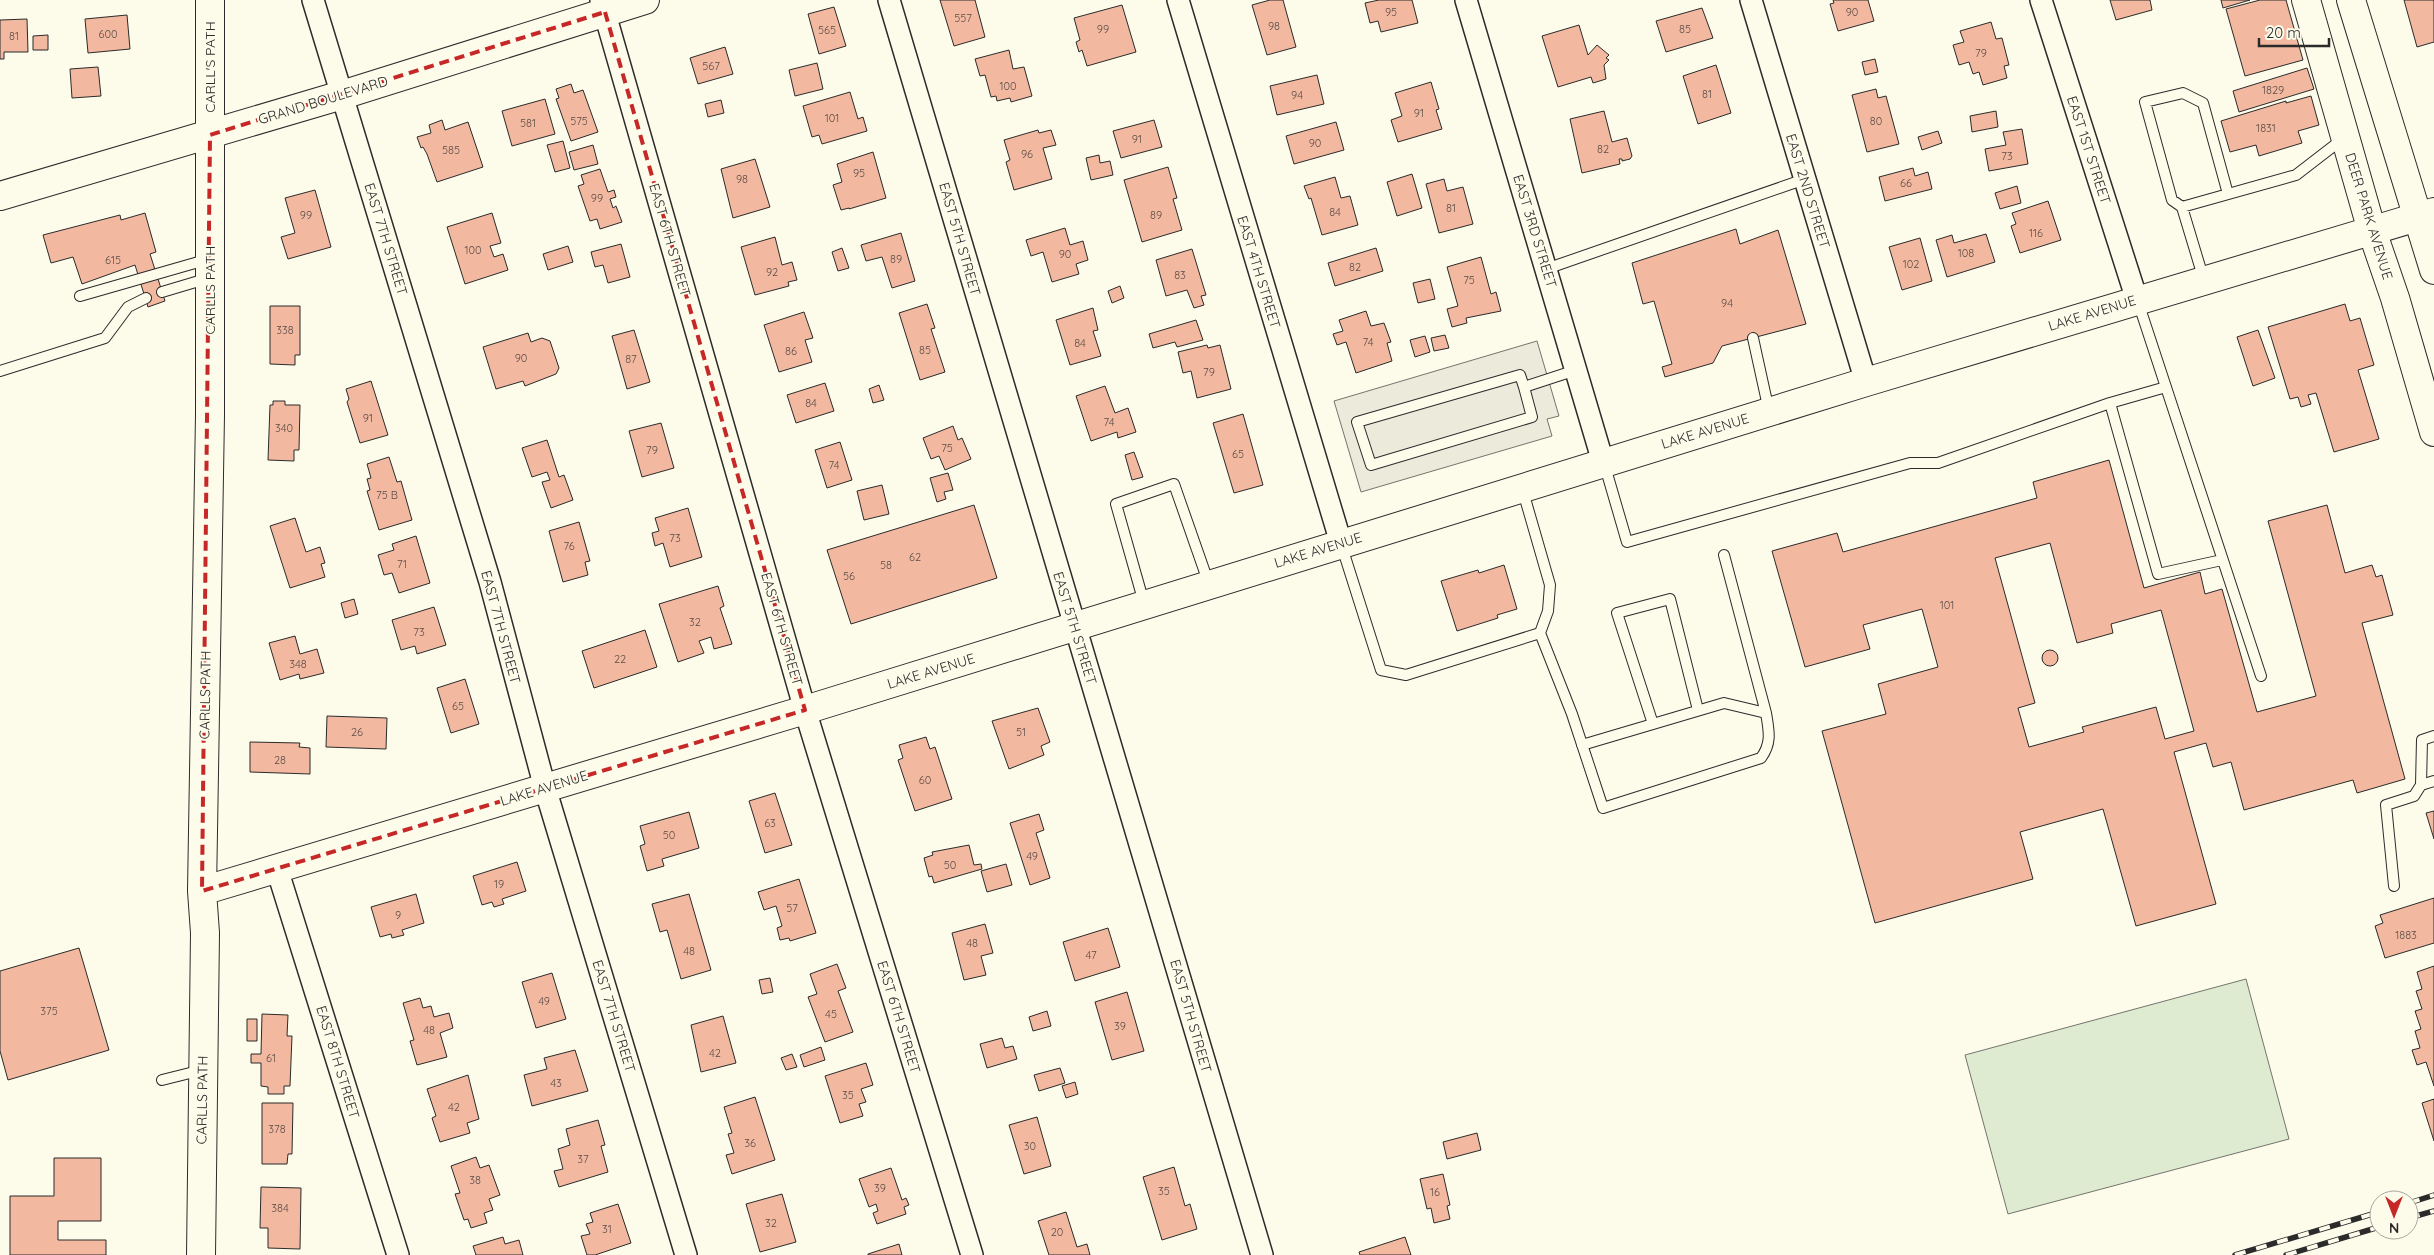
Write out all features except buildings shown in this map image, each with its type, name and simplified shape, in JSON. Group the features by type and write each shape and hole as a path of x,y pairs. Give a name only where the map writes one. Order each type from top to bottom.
{"street":[{"name":"CARLL'S PATH","path":"210,0 210,135"},
{"name":"EAST 7TH STREET","path":"313,0 490,582 545,788 686,1255"},
{"name":"GRAND BOULEVARD","path":"0,196 342,95 603,6 645,0"},
{"name":"EAST 5TH STREET","path":"889,0 1262,1255"},
{"name":"EAST 4TH STREET","path":"1178,0 1341,543"},
{"name":"EAST 3RD STREET","path":"1466,0 1603,462"},
{"name":"EAST 2ND STREET","path":"1750,0 1866,382"},
{"name":"EAST 1ST STREET","path":"2041,0 2137,300"},
{"name":"DEER PARK AVENUE","path":"2306,0 2372,231 2395,298 2434,432"},
{"path":"2351,0 2426,215 2434,270"},
{"name":"EAST 6TH STREET","path":"603,6 805,710 972,1255"},
{"name":"CARLLS PATH","path":"201,1255 205,933 202,890 210,135"},
{"name":"LAKE AVENUE","path":"202,890 805,710 1770,411 2426,215"},
{"name":"EAST 8TH STREET","path":"277,868 398,1255"}],"lane":[{"path":"2204,280 2182,207 2172,200 2145,102 2183,93 2202,103 2228,194"},
{"path":"2182,207 2296,175 2345,138"},
{"path":"1546,269 1805,179"},
{"path":"162,292 210,268"},
{"path":"80,296 210,268"},
{"path":"0,371 100,340 110,334 128,307 146,298"},
{"path":"2137,300 2261,676"},
{"path":"1753,338 1770,411"},
{"path":"1524,387 1576,370"},
{"path":"1520,375 1524,387 1532,417 1370,465 1357,422 1520,375"},
{"path":"1603,462 1626,542 1910,463 1938,463 2110,403 2166,387"},
{"path":"2110,403 2158,574 2222,560"},
{"path":"1145,604 1116,504 1174,484 1209,584"},
{"path":"1522,487 1550,585 1548,611 1540,633 1582,745 1603,808 1761,758 1769,748 1769,728 1766,713 1724,555"},
{"path":"1341,543 1381,670 1406,676 1540,633"},
{"path":"1653,724 1617,613 1670,599 1698,710"},
{"path":"1582,745 1724,702 1766,713"},
{"path":"2394,886 2386,805 2414,796 2421,785 2422,740 2434,736"},
{"path":"2421,785 2434,781"},
{"path":"162,1080 202,1070"}],"highlighted area":[{"path":"605,12 805,710 202,891 210,135"}],"green space":[{"path":"2246,979 2289,1139 2008,1214 1965,1055"}],"shaded area":[{"path":"1537,341 1559,416 1547,419 1552,436 1361,492 1334,401"}],"railway":[{"path":"2419,1200 2434,1195"},
{"path":"2419,1215 2434,1211"},
{"path":"2235,1255 2369,1215"},
{"path":"2286,1255 2369,1230"}]}
